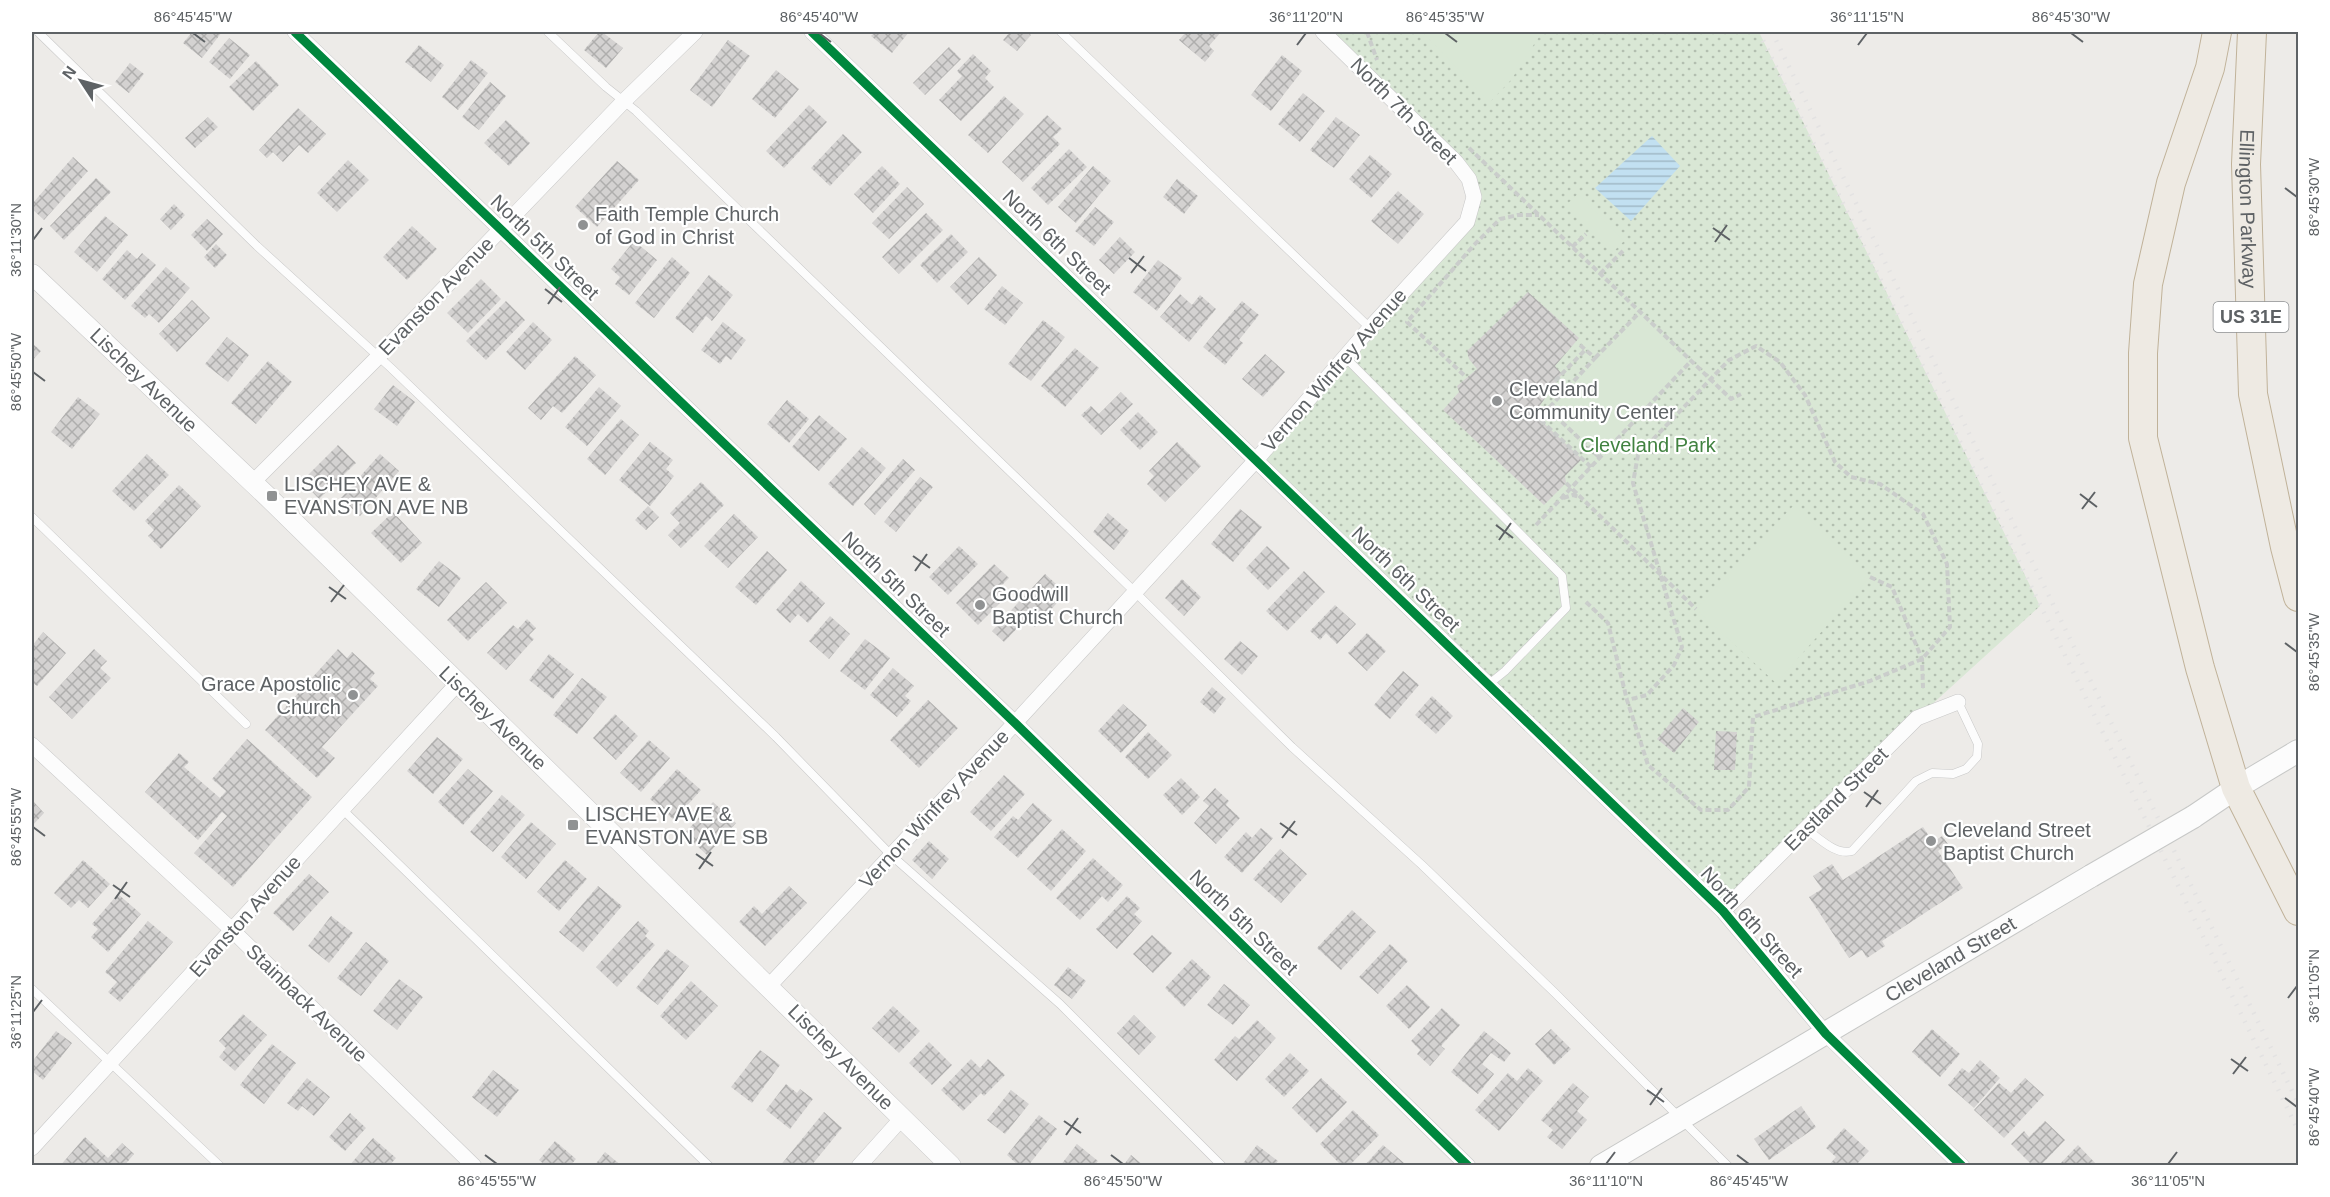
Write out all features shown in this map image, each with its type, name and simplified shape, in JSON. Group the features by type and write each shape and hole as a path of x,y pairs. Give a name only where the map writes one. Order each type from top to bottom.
{"highway":[{"path":"2217,32 2210,68 2171,183 2148,284 2143,353 2143,438 2199,668 2236,788 2298,911"},
{"name":"Ellington Parkway","path":"2252,32 2246,164 2253,394 2285,547 2298,597"}],"main road":[{"name":"Cleveland Street","path":"1601,1166 1678,1118 1826,1034 2193,817 2295,753"}],"street":[{"name":"North 5th Street","path":"295,32 1015,723 1468,1166"},
{"name":"Evanston Avenue","path":"252,483 378,357 623,102 695,32"},
{"name":"North 6th Street","path":"812,32 1723,911 1826,1034 1962,1166"},
{"name":"North 7th Street","path":"1323,32 1456,162 1470,179 1474,198"},
{"name":"Vernon Winfrey Avenue","path":"769,986 1015,723 1257,459 1370,328 1467,222 1474,198"},
{"name":"Lischey Avenue","path":"32,274 252,483 951,1166"},
{"name":"Evanston Avenue","path":"32,1148 458,683"},
{"name":"Eastland Street","path":"1723,911 1917,718 1958,702"},
{"name":"Stainback Avenue","path":"32,745 232,930 474,1166"},
{"path":"859,1166 902,1118"}],"lane":[{"path":"38,32 257,246 378,357 776,737 891,855 1060,1004 1222,1166"},
{"path":"548,32 623,102 636,111 1135,592 1292,747 1422,865 1555,993 1728,1166"},
{"path":"1061,32 1370,328"},
{"path":"1345,357 1562,576 1566,608 1505,671 1489,684"},
{"path":"32,517 246,724"},
{"path":"1806,829 1836,849 1845,853 1852,851 1916,781 1932,773 1953,774 1966,769 1977,757 1978,744 1958,702"},
{"path":"342,809 709,1166"},
{"path":"32,989 220,1166"}],"path":[{"path":"1367,32 1377,60 1385,68"},
{"path":"1466,145 1731,399 1741,394"},
{"path":"1464,375 1407,322 1474,245 1500,219 1518,215 1539,215"},
{"path":"1572,247 1586,234"},
{"path":"1600,274 1623,251"},
{"path":"1600,458 1548,409 1640,312"},
{"path":"1580,345 1595,358"},
{"path":"1586,602 1608,623 1627,700 1648,765 1701,810 1728,810 1749,787 1753,717 1870,681 1922,659 1950,627 1947,564 1923,514 1880,484 1851,477 1835,462 1805,395 1780,362 1756,346 1729,360 1638,454 1633,483 1682,647 1674,664 1647,695 1627,700"},
{"path":"1555,381 1586,350"},
{"path":"1536,525 1691,361"},
{"path":"1534,414 1591,467"},
{"path":"1566,483 1696,609"},
{"path":"1562,498 1573,495 1582,498"},
{"path":"1870,577 1892,587 1922,659 1923,688"}],"green space":[{"name":"Cleveland Park","path":"1323,32 1759,32 2040,606 1917,718 1723,911 1257,459 1467,222 1466,188 1456,162"},
{"path":"1422,32 1542,32 1511,80 1490,102"},
{"path":"1578,194 1624,241 1613,252 1565,206"},
{"path":"1640,312 1691,361 1600,458 1548,409"},
{"path":"1794,505 1870,577 1776,683 1696,609"}],"water":[{"path":"1652,136 1680,166 1631,221 1595,188"}],"building":[{"path":"192,32 222,32 202,58 183,43"},
{"path":"599,32 623,48 606,68 584,50"},
{"path":"875,32 909,32 892,53 871,36"},
{"path":"1010,32 1027,32 1031,35 1017,51 1003,40"},
{"path":"1186,32 1221,32 1209,46 1214,51 1205,62 1179,40"},
{"path":"229,38 250,55 230,79 209,62"},
{"path":"728,40 750,56 712,107 690,90"},
{"path":"419,45 444,65 431,82 405,62"},
{"path":"949,47 961,59 925,95 913,83"},
{"path":"973,54 991,71 985,78 994,87 961,121 939,100 962,76 957,71"},
{"path":"1282,55 1302,71 1271,111 1251,95"},
{"path":"471,60 488,73 458,110 442,97"},
{"path":"256,61 279,85 253,111 229,87"},
{"path":"130,63 144,74 129,93 115,82"},
{"path":"776,70 799,89 775,118 752,99"},
{"path":"490,82 506,96 479,130 462,117"},
{"path":"1303,93 1325,111 1300,142 1278,124"},
{"path":"1004,96 1024,114 988,153 968,135"},
{"path":"809,105 827,122 784,168 766,151"},
{"path":"298,108 326,134 308,153 299,145 283,162 273,152 267,158 259,150"},
{"path":"1047,115 1062,129 1053,137 1060,144 1023,182 1002,162"},
{"path":"208,117 218,127 195,148 185,138"},
{"path":"1336,117 1360,135 1334,168 1310,150"},
{"path":"506,120 530,143 509,166 484,143"},
{"path":"843,134 862,152 830,186 811,168"},
{"path":"1069,149 1087,167 1048,205 1031,188"},
{"path":"1370,155 1392,174 1371,198 1349,179"},
{"path":"73,157 88,171 44,220 32,209 32,204"},
{"path":"348,160 369,180 337,212 317,193"},
{"path":"617,161 639,180 597,227 575,207"},
{"path":"882,166 900,184 873,213 854,194"},
{"path":"1093,166 1111,181 1076,223 1058,207"},
{"path":"96,178 111,192 64,240 50,226"},
{"path":"1177,179 1198,196 1184,214 1163,197"},
{"path":"907,187 924,204 889,239 872,223"},
{"path":"1398,191 1424,214 1398,244 1371,221"},
{"path":"174,204 185,215 171,230 160,219"},
{"path":"1095,207 1114,222 1094,246 1075,231"},
{"path":"926,213 943,230 899,274 882,257"},
{"path":"105,216 128,235 97,272 74,252"},
{"path":"207,219 223,234 207,251 191,235"},
{"path":"412,226 437,249 407,280 383,257"},
{"path":"951,234 968,252 937,283 920,265"},
{"path":"1120,237 1135,252 1114,274 1099,260"},
{"path":"634,241 657,260 629,295 615,284 620,277 611,269"},
{"path":"216,244 227,255 215,268 204,257"},
{"path":"127,250 137,259 142,253 156,265 125,300 102,279"},
{"path":"672,257 690,273 654,318 635,303"},
{"path":"979,257 997,275 968,305 950,287"},
{"path":"1158,260 1182,278 1157,311 1133,292"},
{"path":"166,267 190,288 159,323 149,314 145,318 131,306"},
{"path":"709,275 733,295 712,321 706,316 693,333 675,318"},
{"path":"481,279 501,299 468,333 447,313"},
{"path":"1002,286 1023,303 1005,325 984,309"},
{"name":"Cleveland Community Center","path":"1528,292 1579,338 1555,366 1562,374 1534,414 1582,459 1565,476 1566,483 1544,505 1443,410 1459,392 1457,386 1477,369 1469,359 1467,351"},
{"path":"1180,294 1192,305 1200,295 1216,309 1189,342 1160,317"},
{"path":"192,300 210,318 177,352 159,334"},
{"path":"506,301 525,320 486,360 466,341"},
{"path":"1242,301 1259,315 1239,340 1243,343 1225,365 1203,347"},
{"path":"1043,320 1065,337 1031,381 1008,364"},
{"path":"533,322 552,340 525,370 506,352"},
{"path":"723,322 746,340 731,360 726,356 720,364 701,350"},
{"path":"227,337 249,355 228,382 205,364"},
{"path":"32,343 41,351 32,361"},
{"path":"1075,348 1099,368 1065,407 1041,386"},
{"path":"1265,354 1285,372 1263,397 1242,379"},
{"path":"575,356 596,375 562,413 553,406 541,420 528,408"},
{"path":"268,361 292,382 256,424 231,403"},
{"path":"393,385 415,402 397,426 374,409"},
{"path":"599,387 621,406 587,446 565,427"},
{"path":"1121,392 1133,404 1101,435 1081,415 1091,406 1099,414"},
{"path":"78,397 100,414 72,449 51,432"},
{"path":"787,400 809,419 789,443 767,424"},
{"path":"1138,412 1158,432 1140,450 1120,430"},
{"path":"819,415 847,439 819,471 792,447"},
{"path":"621,419 639,435 605,475 587,459"},
{"path":"650,442 673,460 666,469 674,476 650,506 619,480"},
{"path":"1177,442 1201,466 1165,502 1147,484 1154,476 1149,471"},
{"path":"338,445 356,463 319,499 302,481"},
{"path":"862,447 886,468 853,506 828,484"},
{"path":"147,454 169,475 134,511 112,491"},
{"path":"380,454 399,471 360,516 341,498"},
{"path":"903,459 915,470 875,515 864,504"},
{"path":"920,477 933,487 896,532 884,522"},
{"path":"701,482 724,505 681,548 668,535 680,523 670,513"},
{"path":"179,485 201,506 161,549 148,536 154,530 145,521"},
{"path":"648,506 659,517 646,530 635,520"},
{"path":"1240,509 1262,527 1233,562 1211,544"},
{"path":"393,512 422,543 401,563 371,533"},
{"path":"1108,513 1129,531 1114,550 1093,532"},
{"path":"734,514 758,537 728,568 704,546"},
{"path":"959,546 978,564 948,595 929,577"},
{"path":"1267,546 1290,568 1268,590 1246,568"},
{"path":"767,551 787,570 756,605 735,587"},
{"path":"439,561 461,578 439,607 416,589"},
{"path":"994,564 1009,578 1001,586 1009,594 978,625 956,603"},
{"path":"1304,571 1325,592 1287,631 1266,611"},
{"path":"1045,574 1066,593 1035,627 1026,619 1004,642 992,631"},
{"path":"1182,579 1201,597 1184,616 1165,598"},
{"path":"801,581 825,603 808,623 798,614 790,623 776,610"},
{"path":"486,582 507,603 468,641 447,620"},
{"path":"1335,605 1356,624 1337,644 1326,633 1320,640 1310,631"},
{"path":"830,616 850,634 829,659 809,641"},
{"path":"527,619 536,628 529,635 534,639 506,670 487,653 513,625 518,629"},
{"path":"43,632 66,653 37,686 32,682 32,646"},
{"path":"1367,633 1386,651 1367,671 1348,653"},
{"path":"865,639 890,658 865,690 840,671"},
{"path":"1240,641 1258,656 1242,675 1224,659"},
{"path":"94,649 107,661 100,668 111,678 72,719 49,697"},
{"path":"338,649 347,658 352,652 375,673 370,679 378,686 322,747 335,758 317,778 265,730"},
{"path":"549,654 574,674 553,699 529,680"},
{"path":"893,668 914,686 905,696 911,701 897,717 870,695"},
{"path":"1403,671 1419,685 1390,719 1374,705"},
{"path":"582,678 607,697 577,734 553,715"},
{"path":"1212,687 1226,699 1214,714 1200,702"},
{"path":"1432,696 1453,716 1436,734 1415,715"},
{"path":"928,700 958,728 919,768 890,740"},
{"path":"1123,704 1147,725 1121,753 1098,731"},
{"path":"1683,708 1699,722 1674,753 1657,739"},
{"path":"615,714 638,736 616,760 593,738"},
{"path":"1716,731 1737,732 1735,770 1714,770"},
{"path":"1148,732 1172,755 1148,779 1125,757"},
{"path":"437,737 463,759 433,794 407,771"},
{"path":"247,739 312,797 233,887 194,853 227,816 222,812 198,840 145,792 179,753 189,762 184,767 220,798 226,791 212,779"},
{"path":"649,740 670,758 641,792 620,773"},
{"path":"468,769 493,791 463,825 438,802"},
{"path":"677,769 701,790 674,820 650,799"},
{"path":"1004,775 1025,794 991,831 970,812"},
{"path":"1181,778 1200,797 1182,815 1163,795"},
{"path":"1215,788 1229,801 1226,805 1240,818 1216,844 1194,823 1209,806 1203,801"},
{"path":"502,795 525,815 493,852 470,832"},
{"path":"32,800 44,813 32,826"},
{"path":"713,802 736,823 707,855 684,834"},
{"path":"1033,803 1052,820 1018,858 994,837 1013,816 1018,820"},
{"path":"531,822 556,844 526,879 501,857"},
{"path":"1923,827 1933,842 1942,836 1948,844 1938,851 1963,888 1882,941 1885,946 1867,958 1862,950 1849,958 1809,897 1822,889 1813,876 1832,864 1843,880"},
{"path":"1261,828 1273,838 1242,873 1224,857 1246,832 1252,838"},
{"path":"1062,829 1086,851 1051,891 1027,869"},
{"path":"929,841 949,859 932,879 912,860"},
{"path":"1280,849 1307,874 1281,903 1253,879"},
{"path":"1093,858 1123,885 1108,902 1102,896 1080,920 1056,898"},
{"path":"83,860 110,884 88,908 79,900 71,908 54,893"},
{"path":"565,860 587,879 559,911 537,892"},
{"path":"309,874 329,892 293,931 273,913"},
{"path":"598,886 622,906 583,952 559,932"},
{"path":"789,886 807,903 765,946 739,922 754,906 762,914"},
{"path":"118,894 141,914 108,952 91,937 98,929 92,924"},
{"path":"1127,896 1140,908 1134,914 1142,921 1117,949 1096,929"},
{"path":"1352,910 1376,932 1341,970 1317,948"},
{"path":"331,916 353,933 329,963 308,946"},
{"path":"148,921 173,942 120,1002 108,992 117,982 105,972"},
{"path":"638,921 649,931 645,936 655,945 617,987 596,967"},
{"path":"1152,935 1172,953 1153,973 1133,954"},
{"path":"366,942 389,961 361,996 337,978"},
{"path":"1390,944 1408,961 1378,994 1359,977"},
{"path":"667,949 689,966 658,1005 636,988"},
{"path":"1192,959 1211,977 1184,1007 1165,988"},
{"path":"1068,967 1086,981 1072,999 1054,985"},
{"path":"399,979 423,997 397,1030 373,1011"},
{"path":"691,981 718,1006 686,1040 660,1016"},
{"path":"1224,984 1250,1005 1233,1025 1207,1005"},
{"path":"1407,985 1430,1007 1409,1029 1386,1006"},
{"path":"893,1006 920,1031 899,1053 872,1028"},
{"path":"1442,1008 1460,1025 1441,1046 1445,1049 1430,1066 1417,1054 1420,1050 1411,1041"},
{"path":"243,1014 267,1035 235,1071 219,1057 226,1048 219,1041"},
{"path":"1134,1015 1156,1037 1139,1055 1117,1033"},
{"path":"1257,1020 1276,1038 1237,1081 1214,1060 1235,1036 1239,1039"},
{"path":"1551,1029 1571,1049 1554,1065 1535,1044"},
{"path":"1932,1029 1960,1054 1940,1077 1912,1052"},
{"path":"56,1031 72,1043 43,1080 32,1071 32,1062"},
{"path":"1484,1031 1511,1053 1504,1062 1491,1053 1482,1064 1494,1074 1478,1094 1451,1072"},
{"path":"929,1042 952,1065 932,1085 909,1063"},
{"path":"272,1044 296,1063 264,1104 240,1085"},
{"path":"760,1050 780,1065 752,1103 731,1087"},
{"path":"1290,1053 1309,1071 1284,1097 1265,1079"},
{"path":"971,1059 980,1068 988,1059 1005,1075 984,1096 981,1093 963,1111 941,1090"},
{"path":"1980,1060 2000,1078 1974,1108 1948,1085 1962,1068 1969,1073"},
{"path":"1528,1068 1543,1081 1499,1131 1475,1110 1508,1073 1517,1081"},
{"path":"493,1070 519,1090 497,1117 472,1097"},
{"path":"307,1078 330,1097 314,1116 302,1106 298,1111 287,1103"},
{"path":"1321,1078 1347,1102 1317,1133 1292,1108"},
{"path":"2025,1078 2044,1095 2004,1138 1974,1110 1999,1083 2011,1093"},
{"path":"1573,1083 1589,1097 1577,1111 1587,1120 1562,1149 1547,1137 1553,1130 1541,1120"},
{"path":"786,1084 797,1093 800,1089 813,1099 790,1129 766,1110"},
{"path":"1011,1090 1029,1104 1005,1134 987,1120"},
{"path":"1801,1106 1816,1127 1769,1160 1754,1139"},
{"path":"1353,1110 1379,1135 1349,1166 1342,1166 1320,1144"},
{"path":"824,1112 842,1128 811,1166 780,1166"},
{"path":"350,1113 366,1128 345,1151 329,1137"},
{"path":"1039,1115 1057,1129 1028,1166 1019,1166 1007,1155"},
{"path":"2045,1121 2065,1140 2040,1166 2033,1166 2011,1144 2024,1131 2029,1137"},
{"path":"1844,1128 1869,1151 1855,1166 1828,1166 1836,1157 1826,1148"},
{"path":"85,1137 108,1158 122,1143 134,1154 124,1166 60,1166"},
{"path":"373,1138 396,1158 389,1166 349,1166"},
{"path":"555,1141 576,1159 570,1166 546,1166 539,1160"},
{"path":"1077,1144 1098,1161 1094,1166 1060,1166"},
{"path":"1257,1145 1278,1161 1274,1166 1241,1166"},
{"path":"1383,1145 1404,1163 1402,1166 1364,1166"},
{"path":"2078,1145 2098,1166 2058,1166"},
{"path":"605,1152 622,1166 594,1166"},
{"path":"1131,1155 1144,1166 1123,1166"}],"railway":[{"path":"1759,32 2298,1130"},
{"path":"1772,32 2298,1103"}],"cycle path":[{"path":"295,32 1015,723 1468,1166"},
{"path":"812,32 1723,911 1826,1034 1962,1166"}],"place":[{"name":"Faith Temple Church of God in Christ","path":"583,225"},
{"name":"Cleveland Community Center","path":"1497,401"},
{"name":"LISCHEY AVE & EVANSTON AVE NB","path":"272,496"},
{"name":"Goodwill Baptist Church","path":"980,605"},
{"name":"Grace Apostolic Church","path":"353,695"},
{"name":"LISCHEY AVE & EVANSTON AVE SB","path":"573,825"},
{"name":"Cleveland Street Baptist Church","path":"1931,841"}]}
